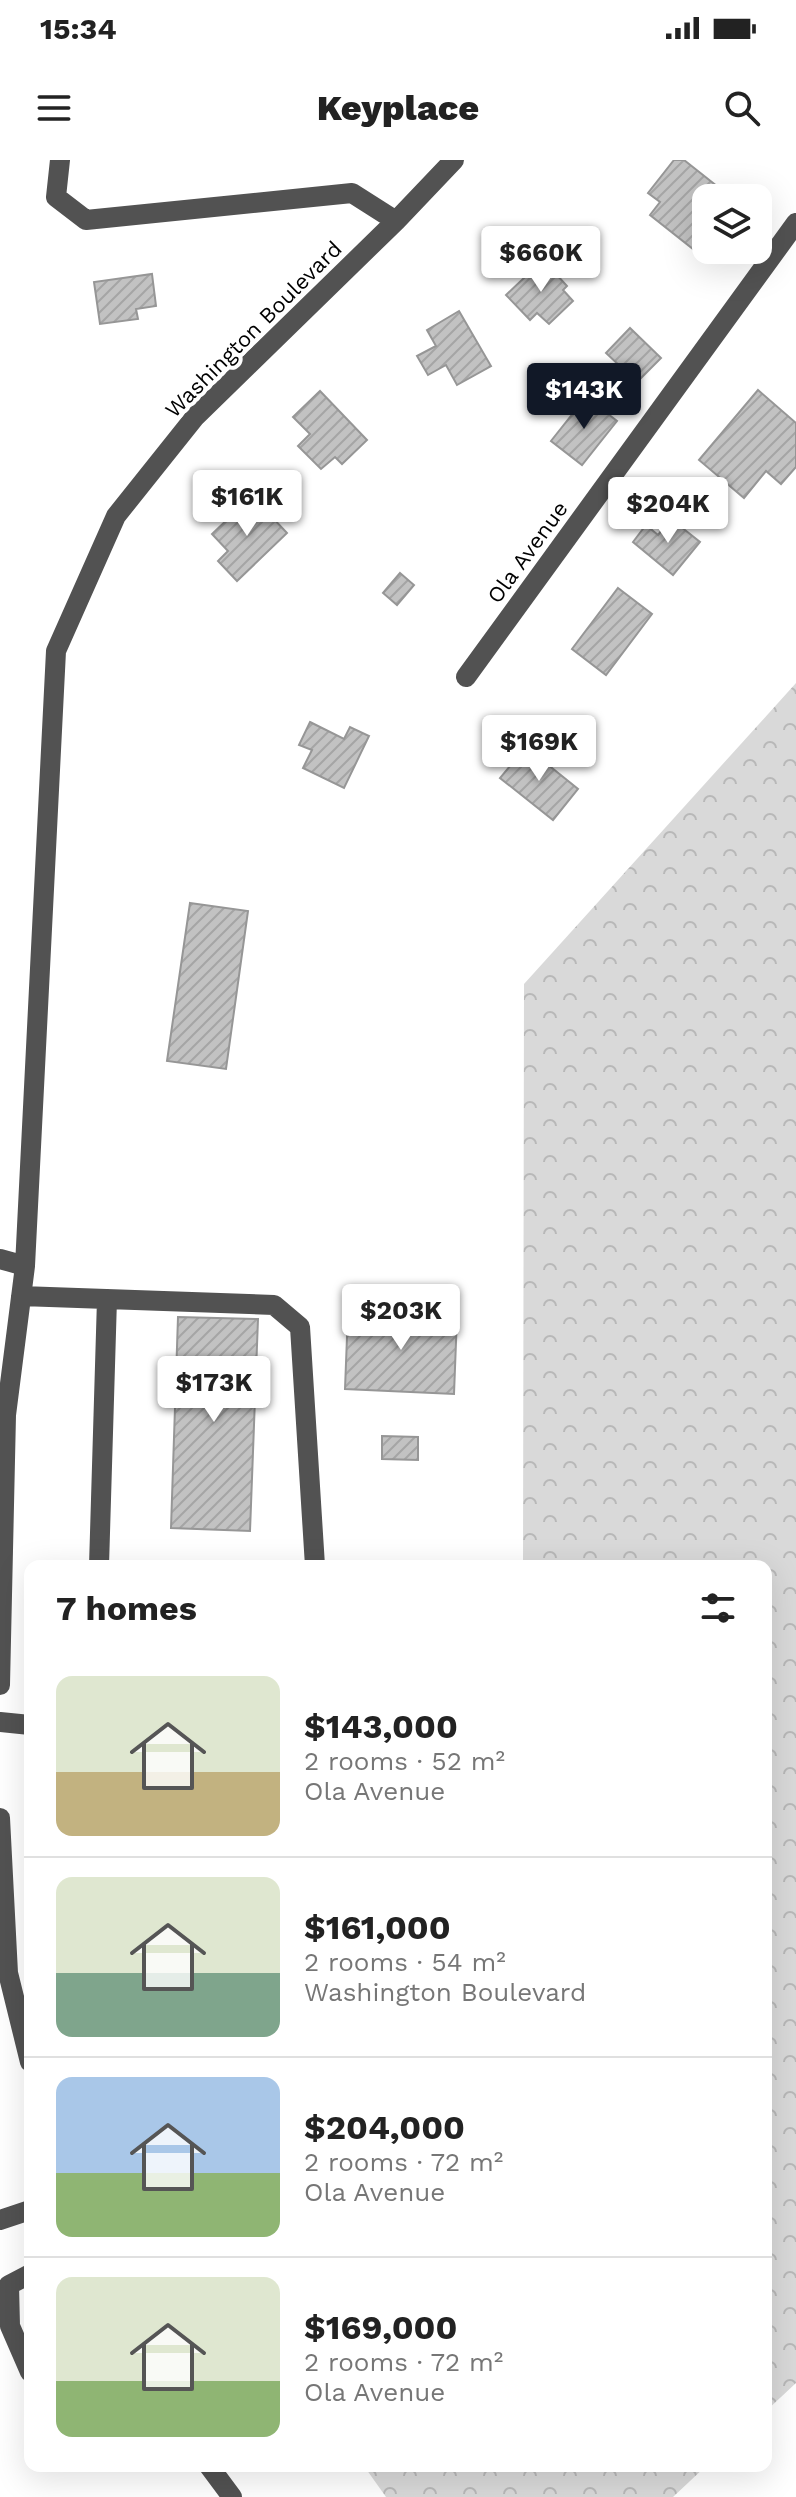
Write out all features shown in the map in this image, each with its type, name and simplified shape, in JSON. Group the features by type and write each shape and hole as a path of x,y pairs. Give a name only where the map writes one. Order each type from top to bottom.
{"street":[{"path":"60,160 56,197 86,220 352,193 396,221"},
{"name":"Washington Boulevard","path":"0,1685 6,1415 25,1266 56,651 116,516 195,417 396,221 454,160"},
{"name":"Ola Avenue","path":"466,677 796,223"},
{"path":"0,1259 25,1266"},
{"path":"21,1296 274,1305 300,1327 315,1560"},
{"path":"99,1560 107,1299"},
{"path":"0,1722 24,1724"},
{"path":"0,1818 4,1973 24,2041"},
{"path":"0,2220 24,2212"},
{"path":"24,2277 9,2285 10,2326 24,2358"},
{"path":"213,2472 232,2497"}],"green space":[{"path":"796,683 796,2383 772,2405 772,1560 523,1560 524,984"},
{"path":"368,2472 700,2472 673,2497 386,2497"}],"building":[{"path":"674,160 684,160 714,184 692,184 692,248 650,215 660,202 648,193"},
{"path":"543,260 567,286 563,290 573,301 549,324 537,313 530,320 506,295"},
{"path":"152,274 156,306 136,309 138,319 100,324 94,282"},
{"path":"459,311 491,366 457,385 446,365 428,375 417,356 436,346 427,330"},
{"path":"630,328 661,358 637,382 606,353"},
{"path":"604,370 633,391 621,408 592,387"},
{"path":"758,390 796,423 796,467 781,484 766,471 744,498 699,460"},
{"path":"320,391 367,440 342,464 335,457 321,469 298,446 310,434 293,417"},
{"path":"586,397 617,421 582,465 551,441"},
{"path":"252,496 287,533 237,581 218,561 228,551 212,534"},
{"path":"671,519 700,542 673,575 633,542 646,525 658,535"},
{"path":"400,573 414,585 397,605 383,593"},
{"path":"618,588 652,614 606,675 572,649"},
{"path":"310,722 344,739 350,727 369,736 344,788 303,768 312,750 299,745"},
{"path":"526,747 578,789 553,820 500,778"},
{"path":"190,903 248,911 226,1069 167,1061"},
{"path":"348,1311 457,1316 454,1394 345,1389"},
{"path":"178,1317 258,1319 250,1531 171,1528"},
{"path":"382,1436 418,1437 418,1460 382,1459"}]}
